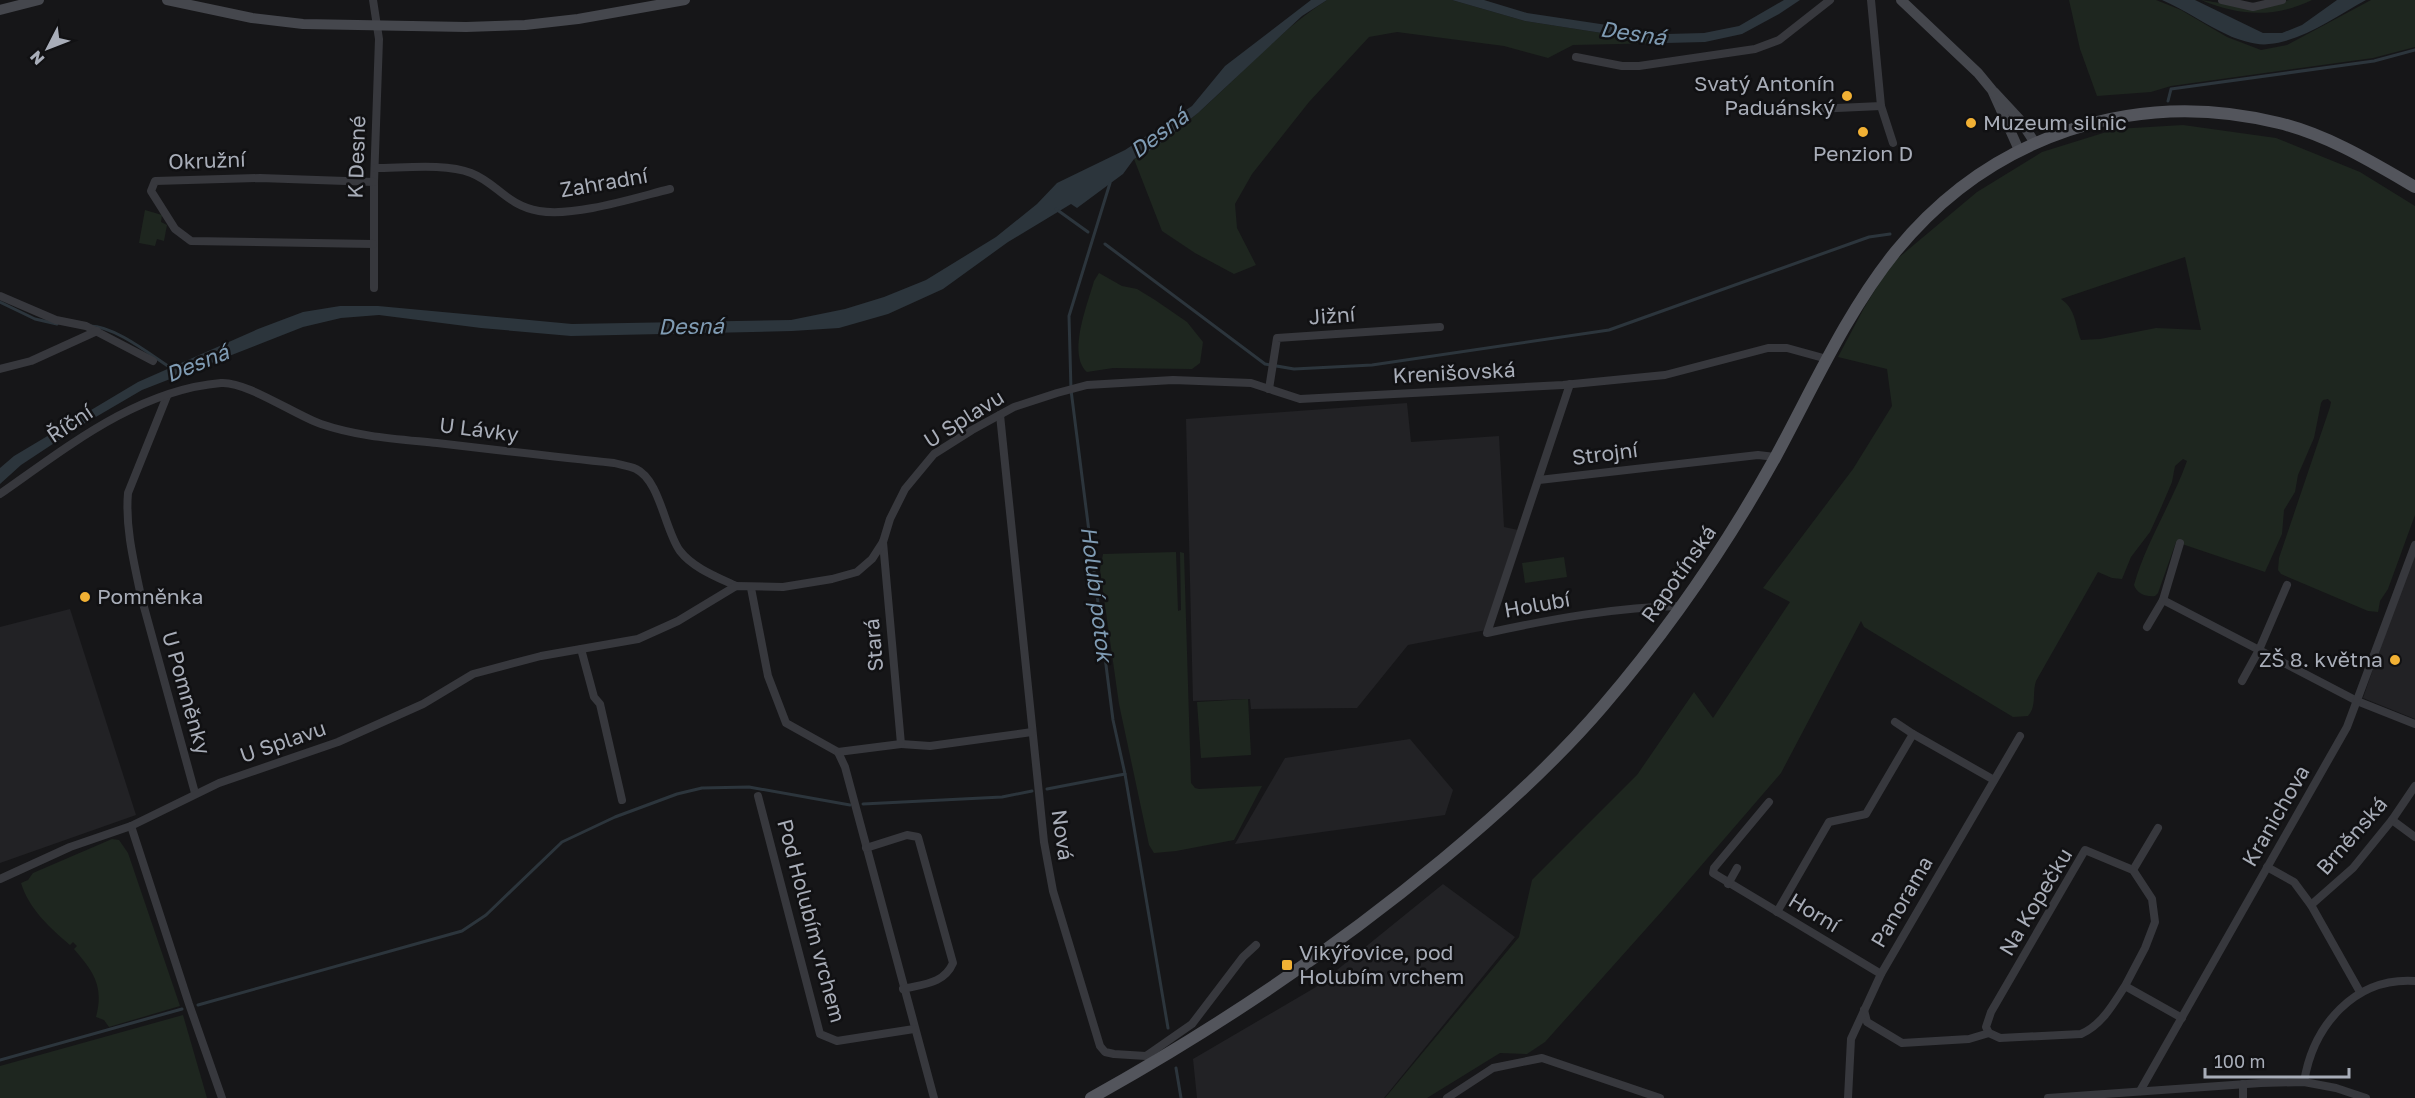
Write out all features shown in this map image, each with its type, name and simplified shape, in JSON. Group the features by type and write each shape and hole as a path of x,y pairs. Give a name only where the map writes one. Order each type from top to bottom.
{"main road":[{"name":"Rapotínská","path":"1090,1098 1173,1052 1320,956 1415,882 1490,819 1588,723 1637,665 1682,606 1734,528 1775,458 1827,359 1871,286 1894,253 1914,230 1958,190 1990,167 2035,143 2114,117 2168,112 2210,112 2280,123 2345,147 2415,187"}],"street":[{"path":"0,10 39,0"},
{"path":"167,0 282,22 378,27 525,25 578,19 685,0"},
{"name":"K Desné","path":"373,0 378,27 374,288"},
{"path":"1576,57 1622,66 1639,66 1755,49 1779,40 1830,0"},
{"path":"1871,0 1881,106 1893,143"},
{"path":"1901,0 2005,101 2035,143"},
{"path":"2222,0 2253,7 2282,0"},
{"path":"1992,90 2019,150"},
{"path":"1815,109 1881,106"},
{"name":"Zahradní","path":"375,168 457,168 474,174 511,202 539,211 576,211 670,189"},
{"name":"Okružní","path":"373,244 190,241 175,229 151,191 155,181 260,178 374,182"},
{"path":"0,296 56,320 86,326 153,361"},
{"name":"Jižní","path":"1269,389 1277,338 1440,327"},
{"path":"0,369 31,361 95,330"},
{"name":"Krenišovská","path":"1081,387 1173,380 1251,383 1300,399 1570,384 1665,375 1768,348 1787,348 1827,359"},
{"name":"U Lávky","path":"167,396 200,386 224,383 242,387 316,422 360,435 614,463 639,470 659,500 679,550 705,571 736,586"},
{"name":"Strojní","path":"1570,384 1539,480 1758,454 1775,458"},
{"name":"U Splavu","path":"0,879 70,847 131,826 195,793 338,742 423,704 473,674 541,656 638,639 678,621 736,586 783,587 832,579 856,572 873,559 883,542 890,519 905,489 934,454 972,429 1014,407 1081,387"},
{"name":"Říční","path":"0,494 102,424 135,407 167,396"},
{"name":"U Pomněnky","path":"167,396 128,493 127,509 141,596 195,793"},
{"name":"Nová","path":"1000,416 1044,842 1053,891 1096,1039 1105,1052 1146,1056 1187,1029 1243,957 1256,945"},
{"name":"Holubí","path":"1539,480 1487,633 1539,622 1646,606 1682,606"},
{"name":"Stará","path":"883,542 902,744"},
{"path":"2147,627 2163,600 2180,543"},
{"name":"Kranichova","path":"2140,1091 2347,727 2415,545"},
{"path":"2242,681 2259,650 2287,585"},
{"path":"751,588 768,676 786,723 838,752 845,767 934,1098"},
{"path":"2163,600 2357,701 2415,724"},
{"path":"581,649 594,697 600,704 622,800"},
{"path":"1895,722 1994,780"},
{"path":"838,752 902,744 930,746 1032,732"},
{"path":"1777,912 1829,822 1866,813 1913,734"},
{"name":"Panorama","path":"1848,1098 1851,1038 1881,974 2020,736"},
{"name":"Brněnská","path":"2312,905 2354,868 2392,820 2415,786"},
{"name":"Pod Holubím vrchem","path":"758,796 820,1034 837,1041 914,1029"},
{"path":"1737,868 1728,884 1713,873 1713,868 1769,802"},
{"path":"2392,820 2415,837"},
{"path":"131,826 222,1098"},
{"path":"1864,1010 1867,1022 1902,1043 1969,1039 1989,1033 2000,1038 2081,1034 2089,1031 2104,1017 2125,986 2156,922 2152,899 2133,870 2158,828"},
{"path":"866,848 907,835 918,837 952,963 949,972 941,980 903,989"},
{"name":"Na Kopečku","path":"1989,1033 1986,1027 1991,1012 2085,850 2133,870"},
{"path":"2267,867 2294,882 2312,905 2360,992"},
{"name":"Horní","path":"1728,884 1881,974"},
{"path":"2304,1083 2307,1065 2321,1033 2332,1017 2360,992 2381,984 2415,981"},
{"path":"2125,986 2182,1018"},
{"path":"1447,1098 1493,1068 1542,1058 1660,1098"},
{"path":"2048,1098 2243,1084 2304,1083 2336,1088 2366,1098"},
{"path":"2243,1084 2243,1098"}],"shaded area":[{"path":"1327,0 1452,0 1525,21 1666,43 1573,45 1548,58 1504,46 1397,32 1369,37 1309,102 1252,174 1235,204 1237,228 1256,265 1234,274 1195,253 1162,231 1134,159 1161,143 1186,124 1278,38"},
{"path":"2069,0 2156,0 2181,10 2227,37 2261,50 2287,45 2371,0 2415,0 2415,47 2373,58 2171,86 2151,92 2097,96 2080,49"},
{"path":"2201,0 2258,9 2289,0 2312,0 2284,10 2257,13 2229,9"},
{"path":"2183,125 2276,138 2360,172 2415,206 2415,515 2388,589 2380,601 2378,612 2368,611 2281,574 2278,570 2279,558 2330,407 2331,402 2328,399 2321,403 2314,438 2298,475 2295,492 2284,510 2282,534 2265,572 2176,542 2158,593 2155,596 2145,595 2137,591 2134,585 2145,553 2187,461 2183,459 2175,466 2172,482 2150,532 2131,557 2122,579 2112,578 2098,572 2036,681 2033,704 2028,716 2013,717 1864,627 1861,621 1781,773 1545,1042 1527,1054 1500,1053 1427,1098 1385,1098 1519,937 1532,880 1637,775 1694,692 1713,718 1790,602 1763,588 1853,469 1892,406 1887,369 1838,357 1891,264 1977,192 2042,152 2116,129","holes":["2185,257 2201,330 2156,328 2100,339 2081,340 2072,312 2061,299"]},
{"path":"145,210 162,215 161,222 167,225 164,241 157,239 155,246 139,243"},
{"path":"1099,273 1122,286 1137,289 1187,322 1203,342 1200,363 1192,369 1113,368 1087,372 1081,364 1079,341 1094,281"},
{"path":"1407,403 1411,442 1499,436 1504,527 1518,530 1486,630 1408,645 1357,708 1251,709 1250,699 1193,701 1186,419"},
{"name":"ZŠ 8. května","path":"2415,548 2415,719 2363,698"},
{"path":"1176,552 1178,611 1181,610 1180,552 1184,553 1191,783 1199,789 1262,786 1234,840 1154,853 1149,845 1119,704 1100,570 1103,554"},
{"path":"1564,557 1567,577 1525,583 1522,563"},
{"path":"70,609 136,815 0,863 0,627"},
{"path":"1248,699 1251,755 1201,758 1197,702"},
{"path":"1410,739 1453,790 1445,815 1235,844 1285,758"},
{"path":"112,839 119,840 128,853 180,1006 109,1027 104,1020 96,1017 99,997 96,980 74,949 77,946 73,942 70,945 41,917 29,901 21,883 28,880 33,873"},
{"path":"1443,884 1515,937 1384,1098 1197,1098 1193,1059 1316,987"},
{"path":"183,1015 207,1098 0,1098 0,1066"}],"water":[{"name":"Desná","path":"1311,0 1327,0 1302,16 1198,113 1154,148 1134,159 1123,174 1077,208 1071,204 1008,242 943,289 888,314 839,328 571,336 481,328 379,315 341,318 303,327 142,390 77,428 21,465 0,484 0,468 14,456 138,382 258,329 303,312 340,306 378,306 572,324 791,320 845,309 884,297 926,280 996,237 1037,204 1057,183 1125,150 1192,106 1225,66"},
{"name":"Desná","path":"1452,0 1484,0 1527,13 1667,34 1704,33 1739,26 1784,0 1800,0 1742,34 1705,42 1666,43 1525,21"},
{"path":"2162,0 2195,0 2263,33 2282,33 2302,25 2337,0 2366,0 2307,33 2282,42 2259,44 2232,37"}],"waterway":[{"path":"2168,101 2171,89 2374,61 2415,50"},
{"name":"Holubí potok","path":"1110,183 1069,316 1071,390 1113,720 1125,774 1168,1028"},
{"path":"1056,209 1088,232"},
{"path":"1105,244 1265,364 1294,369 1372,365 1609,330 1869,237 1890,234"},
{"path":"0,302 35,319 57,324"},
{"name":"Desná","path":"90,326 100,327 122,336 174,370"},
{"path":"1047,789 1125,774"},
{"path":"198,1005 462,931 486,915 562,842 615,817 677,794 702,788 749,787 850,805"},
{"path":"863,804 1002,797 1032,791"},
{"path":"0,1060 182,1009"},
{"name":"Holubí potok","path":"1176,1068 1181,1098"}],"place":[{"name":"Svatý Antonín Paduánský","path":"1847,96"},
{"name":"Muzeum silnic","path":"1971,123"},
{"name":"Penzion D","path":"1863,132"},
{"name":"Pomněnka","path":"85,597"},
{"name":"ZŠ 8. května","path":"2395,660"},
{"name":"Vikýřovice, pod Holubím vrchem","path":"1287,965"}]}
